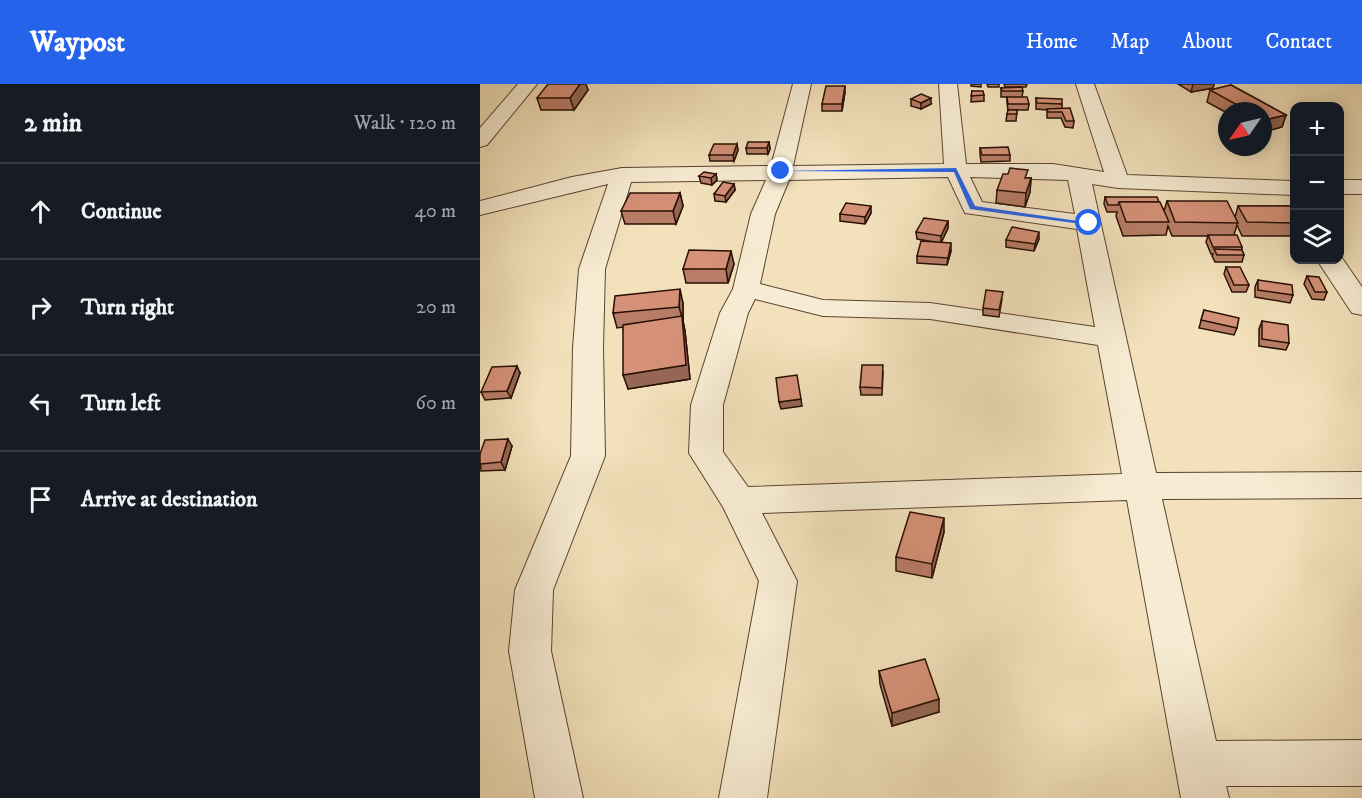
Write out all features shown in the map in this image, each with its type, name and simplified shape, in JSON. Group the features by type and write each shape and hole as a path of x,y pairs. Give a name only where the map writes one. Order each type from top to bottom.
{"street":[{"path":"480,141 528,84"},
{"path":"743,798 778,581 738,501 706,453 707,405 734,313 746,289 764,214 781,171 802,84"},
{"path":"948,84 956,170 973,208 1089,223"},
{"path":"1084,84 1118,181"},
{"path":"480,208 602,177 781,171 1053,171 1079,177 1118,181 1290,193"},
{"path":"559,798 530,651 534,590 588,456 588,348 592,268 622,175"},
{"path":"1079,177 1201,781 1362,763"},
{"path":"1344,187 1362,187"},
{"path":"1333,264 1362,307"},
{"path":"746,289 823,308 930,311 1112,338"},
{"path":"738,501 1143,486 1362,484"}],"building":[{"path":"548,84 580,84 570,98 537,98"},
{"path":"1231,85 1262,102 1232,102 1210,90"},
{"path":"826,86 845,86 842,104 822,104"},
{"path":"1022,87 1023,91 1002,91 1001,88"},
{"path":"972,91 983,91 984,95 971,96"},
{"path":"921,94 931,98 921,103 911,99"},
{"path":"1007,97 1027,97 1029,104 1008,104"},
{"path":"1036,98 1062,99 1062,104 1037,103"},
{"path":"1272,107 1286,115 1272,118"},
{"path":"1070,108 1074,121 1066,121 1062,112 1048,112 1047,109"},
{"path":"1008,110 1017,110 1017,114 1007,114"},
{"path":"748,142 769,142 767,148 746,148"},
{"path":"714,144 737,144 733,155 709,155"},
{"path":"1008,147 1010,155 982,155 980,148"},
{"path":"1010,168 1028,170 1025,178 1031,178 1026,193 997,190 1003,174 1008,174"},
{"path":"704,172 716,174 711,178 699,176"},
{"path":"723,182 734,184 725,196 714,194"},
{"path":"630,193 680,193 673,211 621,211"},
{"path":"1105,197 1157,197 1159,202 1119,202 1118,205 1108,205"},
{"path":"1167,201 1227,201 1238,223 1175,222"},
{"path":"1119,202 1160,202 1169,222 1126,222"},
{"path":"846,203 871,206 865,217 840,214"},
{"path":"1238,206 1290,206 1290,223 1247,222"},
{"path":"924,218 948,221 941,236 916,232"},
{"path":"1012,227 1039,232 1035,244 1006,240"},
{"path":"1208,235 1237,235 1242,247 1213,247"},
{"path":"921,241 951,243 948,258 917,256"},
{"path":"1214,249 1242,250 1244,255 1217,255"},
{"path":"689,250 731,251 726,269 683,269"},
{"path":"1226,267 1240,267 1249,285 1234,285"},
{"path":"1307,276 1319,277 1327,292 1315,292"},
{"path":"1258,280 1292,285 1293,295 1258,290"},
{"path":"680,289 679,307 613,313 615,296"},
{"path":"986,290 1003,292 999,310 983,308"},
{"path":"1204,310 1239,318 1237,328 1201,320"},
{"path":"682,316 686,365 623,375 623,325"},
{"path":"1262,321 1288,325 1289,343 1262,339"},
{"path":"862,365 883,365 882,388 860,387"},
{"path":"517,366 507,391 481,392 492,367"},
{"path":"797,375 801,399 779,402 776,378"},
{"path":"508,439 501,462 480,464 480,454 485,440"},
{"path":"910,512 944,518 932,564 896,557"},
{"path":"925,659 939,699 892,713 879,671"}],"route":[{"path":"781,171 956,170 973,208 1089,223"}]}
